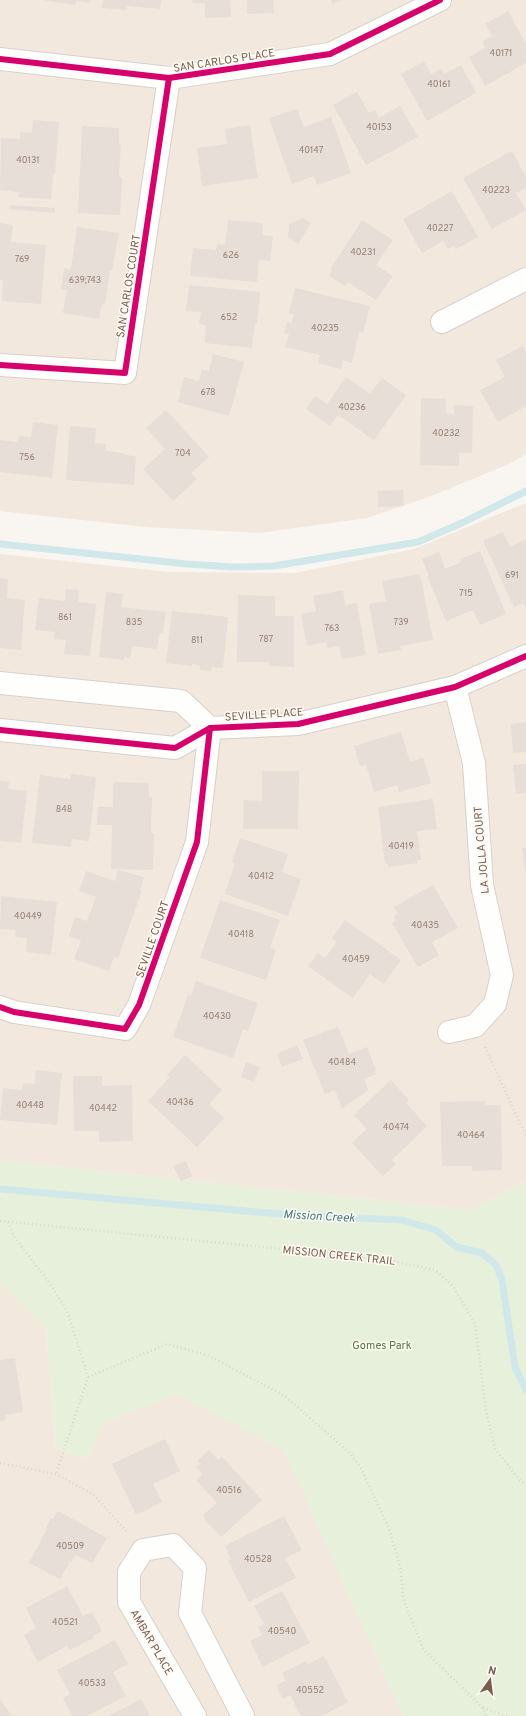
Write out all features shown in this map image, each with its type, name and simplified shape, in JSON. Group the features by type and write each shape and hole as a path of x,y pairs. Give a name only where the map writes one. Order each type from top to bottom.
{"street":[{"name":"SAN CARLOS PLACE","path":"0,59 169,78 330,54 440,0"},
{"name":"SAN CARLOS COURT","path":"0,365 124,373 169,78"},
{"path":"442,322 526,279"},
{"name":"SEVILLE PLACE","path":"0,730 175,748 210,728 298,724 454,687 526,656"},
{"name":"SEVILLE PLACE","path":"0,684 181,700 210,728"},
{"name":"LA JOLLA COURT","path":"454,687 474,763 482,885 502,975 495,1004 475,1026"},
{"name":"SEVILLE COURT","path":"5,1012 125,1028 139,1005 197,842 210,728"},
{"path":"449,1032 475,1026"},
{"path":"143,1550 173,1545 195,1568 190,1613 243,1716"},
{"name":"AMBAR PLACE","path":"143,1550 129,1572 129,1602 195,1716"}],"path":[{"path":"475,1026 526,1136"},
{"path":"8,1222 15,1238 48,1281 67,1311 88,1377 56,1474"},
{"path":"88,1377 167,1344 207,1355 285,1396 350,1453 361,1468 390,1532 401,1571 403,1598 423,1649 484,1708 507,1716"},
{"path":"0,1463 56,1474 94,1495 143,1550"},
{"path":"484,1708 486,1716"}],"shaded area":[{"path":"0,0 526,0 526,454 511,463 434,495 367,518 259,533 146,527 0,511"},
{"path":"526,503 526,1182 472,1210 0,1161 0,554 169,572 295,573 414,549"},
{"path":"0,1283 46,1329 56,1449 87,1458 104,1423 176,1393 285,1451 403,1716 0,1716"}],"green space":[{"name":"Gomes Park","path":"0,1161 472,1210 526,1182 526,1716 403,1716 284,1451 176,1394 105,1423 87,1458 56,1449 46,1329 0,1283"}],"building":[{"path":"42,0 90,0 90,3 76,1 75,5"},
{"path":"103,0 161,0 160,9 127,6 127,10 102,8"},
{"path":"192,0 230,0 231,17 205,18 205,3 193,3"},
{"path":"247,0 273,0 274,13 247,14"},
{"path":"331,0 343,0 332,4"},
{"path":"508,11 526,44 526,63 485,86 469,57 485,48 482,42 492,36 485,24"},
{"path":"424,61 431,74 441,68 444,74 461,65 476,93 427,121 401,74"},
{"path":"357,92 369,113 375,110 379,118 400,106 418,137 366,165 333,105"},
{"path":"297,109 304,127 331,117 351,173 317,185 314,176 292,184 269,118"},
{"path":"33,120 59,122 55,174 53,174 51,199 18,197 19,192 0,190 1,138 20,139 20,132 32,133"},
{"path":"250,125 258,178 202,186 197,148 227,144 225,129"},
{"path":"82,126 119,128 119,143 121,143 119,177 122,177 120,215 78,213"},
{"path":"512,151 526,177 526,188 516,193 526,210 492,229 463,178"},
{"path":"452,191 478,237 456,249 454,246 448,249 443,241 422,253 403,219"},
{"path":"10,205 55,208 55,213 10,209"},
{"path":"303,218 311,223 298,244 288,237 289,224"},
{"path":"228,220 263,223 262,235 273,236 270,261 259,260 257,282 190,276 193,248 216,250 217,244 225,245"},
{"path":"362,220 393,240 376,265 393,276 376,300 348,282 345,286 329,276 332,271 330,270"},
{"path":"0,223 13,225 11,242 46,245 41,304 2,301 3,280 0,280"},
{"path":"77,227 119,233 112,271 110,271 105,304 102,304 99,319 63,313 67,290 61,289 64,268 71,269"},
{"path":"189,285 260,292 257,323 255,323 252,348 205,343 206,325 199,324 201,312 186,311"},
{"path":"295,288 370,306 363,333 359,332 352,363 343,360 341,369 318,363 320,355 285,347 289,334 284,333 287,322 292,323 294,314 289,313"},
{"path":"523,346 526,352 526,406 498,422 480,390 505,377 496,360"},
{"path":"213,354 244,362 229,416 178,402 184,377 199,381 202,369 209,371"},
{"path":"346,377 370,394 382,378 406,395 374,440 338,415 330,426 306,409 315,396 327,404"},
{"path":"421,398 446,399 446,413 454,414 454,405 473,406 472,453 459,453 459,466 420,465"},
{"path":"166,410 209,457 191,473 197,479 173,501 143,469 165,449 146,428"},
{"path":"33,422 58,425 52,478 0,472 0,440 18,442 19,436 31,437"},
{"path":"70,426 96,428 95,443 106,444 106,451 136,456 134,485 66,480"},
{"path":"403,490 404,506 378,507 378,491"},
{"path":"503,532 510,547 526,539 526,608 523,603 514,607 483,541"},
{"path":"480,551 506,614 480,625 473,610 446,621 427,576 429,576 422,559 439,552 445,569 461,562 460,559"},
{"path":"420,574 433,640 400,646 401,650 378,654 369,604 386,601 382,581"},
{"path":"0,578 8,579 7,598 25,600 21,650 0,648"},
{"path":"66,589 79,590 78,602 96,604 90,656 64,654 66,640 54,639 55,632 35,630 39,598 65,601"},
{"path":"343,590 345,605 357,603 366,655 342,659 339,646 327,648 326,642 307,646 301,614 316,611 313,596"},
{"path":"106,592 123,594 121,607 166,612 163,633 159,633 157,649 132,646 130,658 124,657 124,660 99,657"},
{"path":"238,595 275,596 275,616 294,616 294,667 269,666 269,662 237,662"},
{"path":"172,611 228,617 223,668 212,667 211,671 200,670 200,665 192,664 192,666 166,663"},
{"path":"526,722 526,752 513,753 511,724"},
{"path":"401,732 410,762 423,758 431,783 399,792 397,785 374,792 366,765 360,766 354,746"},
{"path":"526,764 526,793 516,794 513,765"},
{"path":"262,771 299,771 298,829 243,829 243,800 262,801"},
{"path":"71,774 96,777 89,841 72,839 71,847 32,843 40,775 70,779"},
{"path":"0,781 9,782 8,789 27,791 21,843 0,841"},
{"path":"113,782 149,783 149,797 152,797 151,833 154,833 153,870 111,869 112,825 97,825 98,807 113,807"},
{"path":"433,799 437,829 417,831 421,860 417,860 418,863 388,867 388,864 385,864 378,807"},
{"path":"240,838 288,854 282,872 301,879 288,916 225,894 235,863 232,862"},
{"path":"522,848 526,848 526,872 525,872"},
{"path":"118,870 144,877 140,890 142,890 118,958 114,957 109,971 74,959 81,941 69,936 75,917 87,921 96,897 79,891 86,871 115,881"},
{"path":"433,885 458,928 432,942 439,955 418,967 392,923 396,920 394,916 398,914 394,907"},
{"path":"1,896 57,902 51,955 26,952 27,938 15,937 16,930 0,929"},
{"path":"220,900 280,920 270,948 276,950 266,980 200,958"},
{"path":"345,920 401,960 384,984 370,974 353,998 308,966 318,953 325,958 337,942 332,938"},
{"path":"196,981 258,1003 248,1031 243,1029 233,1058 173,1037 188,995 191,996"},
{"path":"338,1027 349,1054 367,1047 376,1070 374,1071 376,1074 364,1079 368,1090 342,1109 335,1090 325,1094 303,1040"},
{"path":"297,1045 303,1059 282,1067 277,1054"},
{"path":"185,1055 222,1090 209,1104 224,1118 197,1147 148,1101 170,1077 167,1075"},
{"path":"246,1062 260,1067 254,1082 241,1077"},
{"path":"36,1070 62,1073 57,1125 0,1120 3,1088 22,1090 23,1083 35,1084"},
{"path":"73,1076 102,1076 102,1086 132,1085 133,1141 99,1142 99,1131 74,1131"},
{"path":"391,1080 409,1100 406,1103 427,1126 392,1160 396,1164 383,1176 352,1143 367,1129 354,1115"},
{"path":"485,1101 485,1105 501,1105 502,1170 472,1171 472,1166 442,1166 440,1102"},
{"path":"186,1161 192,1176 181,1181 173,1166"},
{"path":"15,1358 23,1412 5,1415 6,1420 0,1421 0,1360"},
{"path":"165,1439 180,1471 153,1484 162,1502 136,1515 112,1464"},
{"path":"209,1450 218,1460 222,1457 262,1500 221,1537 204,1519 205,1518 203,1515 217,1503 196,1480 203,1474 196,1467 200,1464 197,1461"},
{"path":"58,1511 107,1538 92,1563 76,1555 71,1562 70,1561 60,1579 29,1563 47,1529 46,1528 51,1518 53,1519"},
{"path":"284,1516 302,1550 285,1558 296,1578 249,1602 228,1561 231,1559 225,1546"},
{"path":"67,1586 83,1616 92,1612 102,1631 93,1636 94,1638 70,1650 67,1646 38,1662 24,1635 36,1628 26,1608"},
{"path":"282,1591 310,1643 263,1667 250,1641 262,1635 258,1627 264,1624 254,1606"},
{"path":"115,1640 128,1664 113,1672 126,1696 87,1716 72,1716 63,1698 70,1694 57,1670"},
{"path":"324,1656 348,1702 322,1716 301,1716 290,1695 283,1699 276,1686 286,1680 282,1673 306,1661 308,1664"},
{"path":"0,1699 12,1716 0,1716"},
{"path":"141,1699 150,1716 108,1716"}],"waterway":[{"path":"0,544 187,564 234,567 274,566 418,542 464,522 526,491"},
{"name":"Mission Creek","path":"0,1189 291,1215 402,1220 436,1230 456,1247 482,1253 496,1265 502,1280 515,1367 526,1390"}],"cycle path":[{"path":"0,59 169,78 330,54 440,0"},
{"path":"0,365 125,373 169,78"},
{"path":"0,730 175,748 210,728 298,724 455,687 526,656"},
{"path":"0,1007 14,1012 125,1029 139,1005 197,842 210,728"}]}
